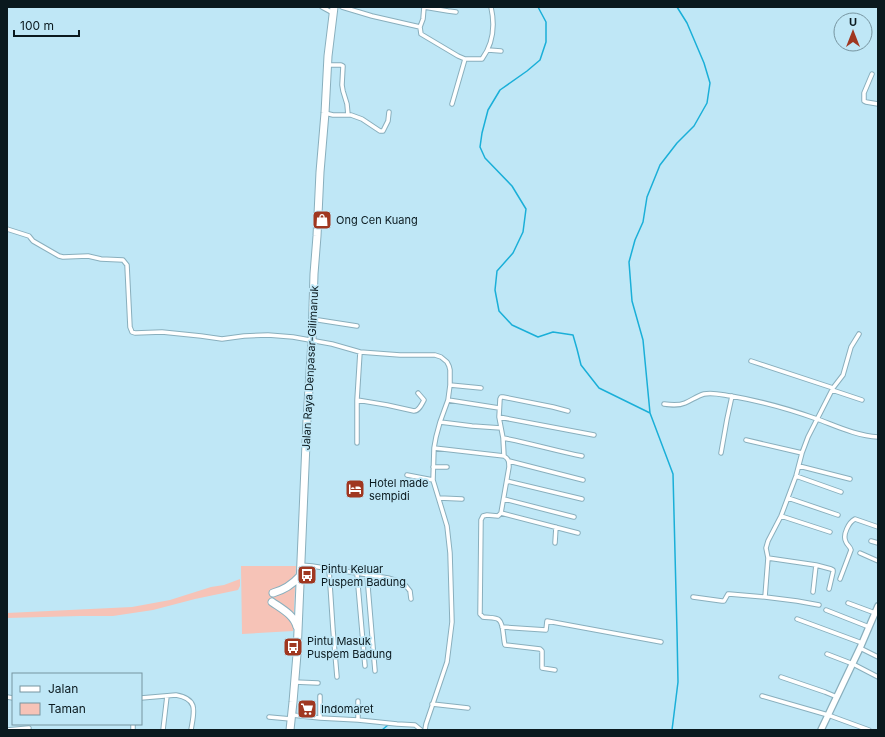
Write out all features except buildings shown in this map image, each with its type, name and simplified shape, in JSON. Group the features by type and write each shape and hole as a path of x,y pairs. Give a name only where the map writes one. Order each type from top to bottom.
{"highway":[{"name":"Jalan Raya Denpasar-Gilimanuk","path":"290,730 298,629 306,428 320,172 327,65 334,10"},
{"path":"273,593 288,587 300,576"},
{"path":"272,602 292,616 298,629"}],"street":[{"path":"322,7 334,10"},
{"path":"342,7 372,16 420,27"},
{"path":"456,12 424,7 420,27 421,34 465,59 482,59 487,53 493,30 492,7"},
{"path":"488,50 501,51"},
{"path":"452,104 465,59"},
{"path":"327,65 343,66 342,85 348,115"},
{"path":"872,74 864,93 864,101 878,104"},
{"path":"324,113 351,115 362,119 380,131 383,131 388,121 389,112"},
{"path":"7,229 29,236 33,241 59,256 88,256 101,259 123,260 127,265 130,327 132,332 135,333 162,332 222,339 268,335 293,337 332,344 360,352 400,355 434,355 441,357 447,362 449,366 450,386 448,400 440,422 434,448 433,480 447,526 450,552 452,622 447,662 432,704 425,730"},
{"path":"312,319 357,326"},
{"path":"765,597 768,558 766,548 768,541 781,516 788,498 802,453 832,389 843,375 851,347 859,334"},
{"path":"357,443 357,400 360,352"},
{"path":"751,361 862,400"},
{"path":"450,386 481,388"},
{"path":"357,400 416,411 424,400 418,393"},
{"path":"664,404 674,405 684,403 698,396 711,393 732,396 776,406 835,426 878,438"},
{"path":"721,453 732,396"},
{"path":"504,456 503,438 499,417 501,397 568,411"},
{"path":"448,400 499,408"},
{"path":"499,417 594,435"},
{"path":"440,422 501,428"},
{"path":"503,438 582,456"},
{"path":"746,440 802,453"},
{"path":"434,448 504,456 509,461 583,480"},
{"path":"499,515 504,499 509,461"},
{"path":"799,466 850,479"},
{"path":"433,467 447,467"},
{"path":"406,475 433,480"},
{"path":"796,476 841,492"},
{"path":"507,481 582,499"},
{"path":"439,498 462,499"},
{"path":"788,498 838,515"},
{"path":"504,499 574,517"},
{"path":"555,670 542,668 542,650 540,649 505,645 500,620 483,617 480,614 481,520 483,516 499,515 578,533"},
{"path":"781,516 830,532"},
{"path":"840,579 851,550 845,540 845,534 851,522 855,519 878,527"},
{"path":"555,543 556,527"},
{"path":"871,541 878,544"},
{"path":"860,553 878,561"},
{"path":"768,558 816,565 833,570 829,589"},
{"path":"300,565 388,578 401,582 406,586 410,591 411,599"},
{"path":"813,592 816,565"},
{"path":"329,569 337,677"},
{"path":"357,574 365,666"},
{"path":"367,575 376,671"},
{"path":"693,597 724,601 728,594 765,597 819,605"},
{"path":"821,730 853,664 877,609 848,603"},
{"path":"826,610 869,627"},
{"path":"797,619 861,645 878,657"},
{"path":"502,627 546,630 547,621 661,642"},
{"path":"827,654 853,664 878,677"},
{"path":"781,677 837,697"},
{"path":"294,682 318,683"},
{"path":"142,698 156,698 176,695 188,699 191,702 194,711 191,730"},
{"path":"163,730 168,696"},
{"path":"320,696 320,718"},
{"path":"762,696 828,715 869,730"},
{"path":"358,701 358,720"},
{"path":"432,704 468,708"},
{"path":"269,717 358,720 415,725 421,730"},
{"path":"7,730 29,727"}],"green space":[{"path":"241,566 296,566 293,631 242,634"},
{"path":"240,579 240,586 238,590 153,610 113,616 7,618 7,613 132,607 170,600"}],"waterway":[{"path":"538,7 546,22 546,42 540,60 500,90 488,110 480,147 485,158 512,186 526,209 523,232 513,253 497,271 495,290 499,311 512,325 538,337 553,332 573,335 581,365 599,388 650,413"},
{"path":"672,730 678,682 673,474 650,413 643,340 632,301 629,262 635,240 643,222 647,197 660,165 677,143 694,126 707,103 710,83 704,63 687,23 677,7"},
{"path":"382,730 388,725"}],"place":[{"name":"Ong Cen Kuang","path":"322,220"},
{"name":"Hotel made sempidi","path":"355,489"},
{"name":"Pintu Keluar Puspem Badung","path":"307,575"},
{"name":"Pintu Masuk Puspem Badung","path":"293,647"},
{"name":"Indomaret","path":"307,709"}]}
